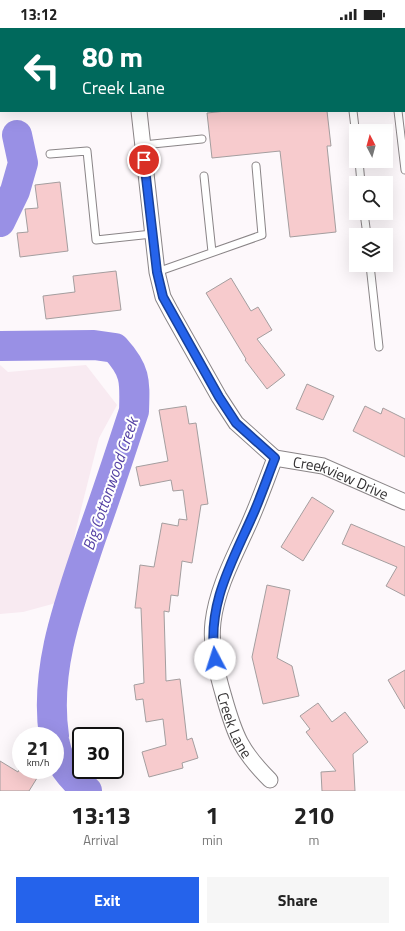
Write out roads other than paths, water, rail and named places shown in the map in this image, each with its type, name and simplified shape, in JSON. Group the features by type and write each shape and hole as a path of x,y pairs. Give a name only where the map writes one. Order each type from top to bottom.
{"street":[{"path":"139,112 152,234 157,272 163,297 219,397 236,423 275,458"},
{"name":"Creekview Drive","path":"275,458 323,466 405,502"},
{"name":"Creek Lane","path":"270,780 252,762 238,742 217,671 213,648 213,622 221,585 255,510 275,458"}],"lane":[{"path":"353,112 355,124"},
{"path":"398,112 405,170"},
{"path":"143,145 202,139"},
{"path":"50,154 87,151 96,240 152,234"},
{"path":"157,272 262,235 256,166"},
{"path":"204,176 212,252"},
{"path":"371,272 379,347"}],"waterway":[{"name":"Big Cottonwood Creek","path":"0,222 15,191 23,163 17,135"},
{"name":"Big Cottonwood Creek","path":"0,346 94,345 115,348 131,370 134,384 134,411 67,610 61,635 53,685 53,727"},
{"name":"Big Cottonwood Creek","path":"64,766 87,791"}]}
